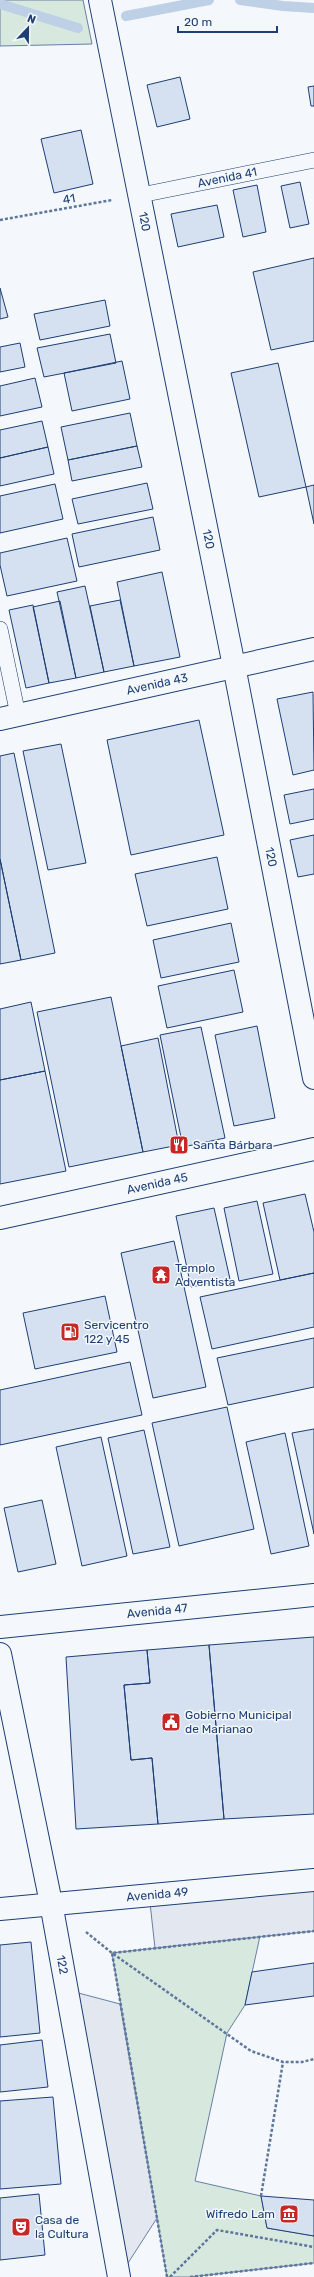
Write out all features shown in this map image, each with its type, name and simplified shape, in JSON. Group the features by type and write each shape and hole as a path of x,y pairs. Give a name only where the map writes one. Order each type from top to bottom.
{"street":[{"name":"120","path":"100,0 141,195 314,1078"},
{"name":"Avenida 43","path":"9,717 314,649"},
{"name":"Avenida 45","path":"0,1218 314,1149"},
{"name":"Avenida 47","path":"0,1627 314,1595"},
{"name":"122","path":"0,1654 50,1903 118,2277"},
{"name":"Avenida 49","path":"0,1909 50,1903 314,1880"}],"lane":[{"name":"Avenida 41","path":"141,195 314,160"},
{"path":"0,629 9,717"}],"path":[{"name":"41","path":"0,220 141,195"},
{"path":"50,1903 112,1953 251,2051 283,2062 302,2062 314,2059"},
{"path":"112,1953 314,1931"},
{"path":"112,1953 169,2277"},
{"path":"261,2196 283,2062"},
{"path":"169,2277 216,2230 314,2247"},
{"path":"190,2277 314,2263"}],"shaded area":[{"path":"0,0 83,0 92,44 0,46"},
{"path":"314,1880 314,1931 155,1948 149,1894"},
{"path":"260,1936 245,2005 227,2033 195,2181 261,2196 267,2228 314,2236 314,2263 190,2277 167,2277 112,1953"},
{"path":"67,1990 120,2004 157,2218 119,2277"}],"building":[{"path":"180,77 190,119 157,127 147,85"},
{"path":"314,86 314,106 311,106 308,87"},
{"path":"81,130 93,184 54,193 41,139"},
{"path":"300,182 309,224 290,228 281,186"},
{"path":"257,185 266,232 243,237 233,190"},
{"path":"217,205 224,237 178,247 171,214"},
{"path":"314,258 314,341 271,350 253,272"},
{"path":"0,288 8,317 0,319"},
{"path":"105,300 110,326 40,340 34,314"},
{"path":"110,334 116,363 44,377 37,348"},
{"path":"20,343 25,367 0,372 0,347"},
{"path":"122,361 130,399 72,411 64,373"},
{"path":"278,363 306,487 259,497 231,373"},
{"path":"35,378 42,407 0,416 0,386"},
{"path":"130,413 137,446 68,460 61,427"},
{"path":"42,421 48,447 0,458 0,430"},
{"path":"137,446 142,467 72,481 68,460"},
{"path":"48,447 54,474 0,486 0,458"},
{"path":"147,483 153,509 78,524 72,499"},
{"path":"55,484 63,519 0,533 0,496"},
{"path":"314,485 314,524 306,487"},
{"path":"153,517 160,550 79,567 72,534"},
{"path":"67,538 77,581 7,596 0,565 0,553"},
{"path":"162,572 180,657 134,666 117,582"},
{"path":"85,586 104,672 76,678 57,592"},
{"path":"120,600 134,666 104,672 90,606"},
{"path":"60,601 76,678 49,683 33,607"},
{"path":"33,605 49,683 26,688 9,610"},
{"path":"313,692 314,770 293,775 277,699"},
{"path":"199,720 224,835 131,855 107,740"},
{"path":"61,744 86,863 48,870 23,751"},
{"path":"14,753 55,953 21,960 0,859 0,756"},
{"path":"314,789 314,819 290,824 284,795"},
{"path":"314,835 314,874 298,877 290,840"},
{"path":"217,857 228,909 147,926 135,874"},
{"path":"0,859 21,960 0,964"},
{"path":"231,923 239,962 161,978 153,940"},
{"path":"234,970 243,1012 167,1028 158,986"},
{"path":"111,997 143,1152 69,1167 37,1012"},
{"path":"31,1002 45,1071 0,1080 0,1009"},
{"path":"257,1026 275,1118 234,1126 215,1035"},
{"path":"201,1027 225,1138 183,1147 160,1035"},
{"path":"158,1038 179,1145 143,1152 121,1046"},
{"path":"45,1071 66,1171 0,1184 0,1080"},
{"path":"305,1194 314,1232 314,1273 280,1280 263,1203"},
{"path":"257,1201 273,1274 239,1281 224,1208"},
{"path":"214,1208 230,1279 191,1287 176,1216"},
{"path":"174,1241 206,1387 153,1398 121,1253"},
{"path":"314,1273 314,1327 212,1349 200,1297"},
{"name":"Servicentro 122 y 45","path":"105,1296 117,1352 35,1369 23,1313"},
{"path":"314,1338 314,1387 228,1405 217,1358"},
{"path":"130,1362 142,1415 0,1445 0,1390"},
{"path":"227,1407 254,1529 179,1546 152,1423"},
{"path":"314,1429 314,1534 292,1433"},
{"path":"144,1430 170,1547 133,1554 108,1438"},
{"path":"285,1433 309,1546 271,1554 246,1442"},
{"path":"101,1437 127,1556 82,1566 56,1447"},
{"path":"42,1500 56,1564 18,1572 4,1508"},
{"path":"314,1637 314,1814 224,1819 209,1645"},
{"name":"Gobierno Municipal de Marianao","path":"209,1645 224,1819 158,1824 152,1758 131,1760 124,1685 150,1683 147,1650"},
{"path":"147,1650 150,1683 124,1685 131,1760 152,1758 158,1824 76,1829 66,1657"},
{"path":"31,1942 40,2033 0,2037 0,1945"},
{"path":"314,1963 314,1996 245,2005 252,1972"},
{"path":"42,2040 48,2087 0,2092 0,2045"},
{"path":"53,2097 61,2184 0,2189 0,2101"},
{"name":"Casa de la Cultura","path":"39,2194 45,2255 0,2260 0,2198"},
{"name":"Wifredo Lam","path":"261,2196 314,2200 314,2236 267,2228"}],"waterway":[{"path":"126,16 209,0"},
{"path":"240,0 283,6 314,8"},
{"path":"0,4 78,28"}],"place":[{"name":"Santa Bárbara","path":"179,1145"},
{"name":"Templo Adventista","path":"161,1275"},
{"name":"Servicentro 122 y 45","path":"70,1332"},
{"name":"Gobierno Municipal de Marianao","path":"171,1722"},
{"name":"Wifredo Lam","path":"289,2214"},
{"name":"Casa de la Cultura","path":"21,2227"}]}
